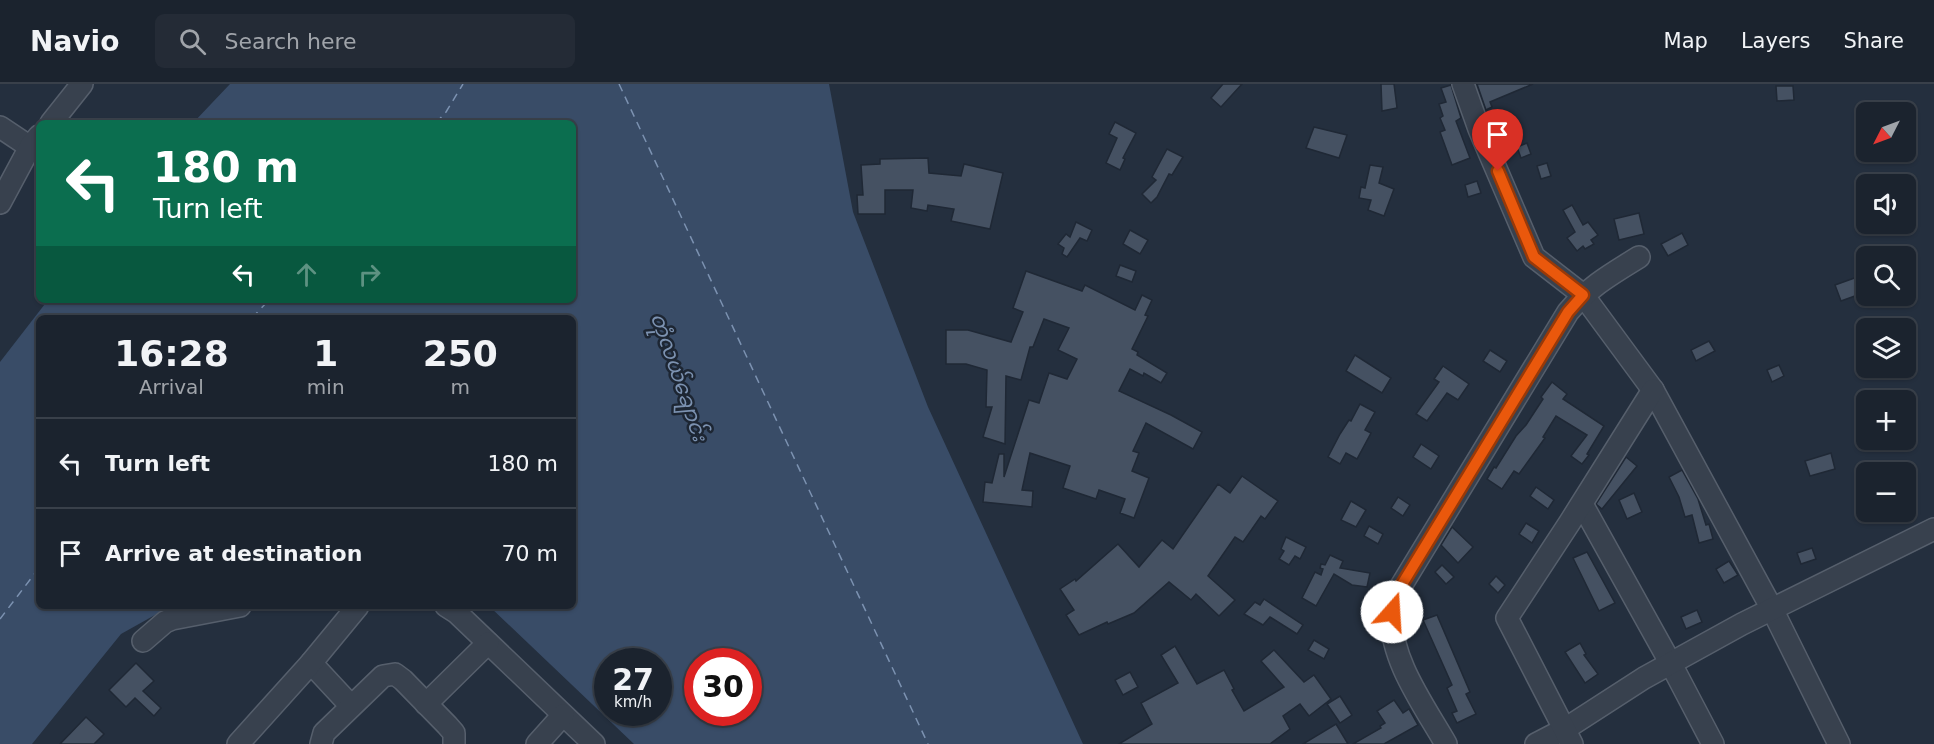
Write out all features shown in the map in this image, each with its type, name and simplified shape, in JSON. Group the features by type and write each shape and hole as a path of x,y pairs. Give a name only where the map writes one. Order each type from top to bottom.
{"street":[{"path":"53,120 82,84"},
{"path":"1463,84 1479,129 1534,257 1583,295 1653,390 1772,609 1839,744"},
{"path":"0,127 34,141 0,202"},
{"path":"1446,744 1402,664 1393,636 1392,612 1398,591 1568,312 1596,284 1639,257"},
{"path":"1569,736 1507,618 1653,390"},
{"path":"1582,504 1713,744"},
{"path":"1536,744 1569,736 1644,678 1772,609 1934,529"},
{"path":"143,641 165,622 172,619 224,609"},
{"path":"238,744 311,663 356,609"},
{"path":"451,609 594,744"},
{"path":"426,704 488,643"},
{"path":"311,663 351,706"},
{"path":"321,744 324,733 373,684 388,674 395,674 453,733 454,744"},
{"path":"537,744 563,715"}],"water":[{"name":"တုံလယ်ချောင်း","path":"230,84 829,84 853,212 928,407 1083,744 634,744 615,726 672,726 672,648 594,648 594,706 492,609 576,609 576,315 36,315 46,303 576,303 576,120 196,120"},
{"path":"36,316 36,609 166,609 121,634 32,744 0,744 0,362"}],"building":[{"path":"1223,84 1242,84 1221,107 1211,98"},
{"path":"1381,84 1394,84 1397,108 1382,111"},
{"path":"1477,84 1533,84 1490,102 1492,107 1486,110"},
{"path":"1451,85 1461,118 1456,121 1470,158 1452,165 1440,132 1445,130 1440,118 1443,116 1439,104 1446,102 1441,88"},
{"path":"1776,86 1793,86 1794,100 1777,101"},
{"path":"1115,122 1136,133 1123,158 1125,159 1120,170 1106,163 1117,138 1109,134"},
{"path":"1314,127 1347,135 1339,158 1306,148"},
{"path":"1527,143 1531,154 1521,158 1517,147"},
{"path":"1167,149 1183,157 1151,203 1142,194 1156,180 1152,177"},
{"path":"928,158 929,173 961,176 964,164 1003,173 990,229 951,221 954,209 928,205 927,211 911,208 913,190 885,190 885,214 858,214 857,195 863,195 861,165 880,164 880,159"},
{"path":"1547,163 1551,176 1541,179 1537,166"},
{"path":"1370,165 1383,167 1379,183 1394,189 1384,216 1368,210 1371,200 1359,198 1361,187 1365,188"},
{"path":"1477,181 1481,193 1468,197 1465,185"},
{"path":"1572,205 1583,225 1588,222 1598,235 1591,240 1594,244 1585,249 1583,246 1577,251 1567,238 1575,232 1563,210"},
{"path":"1639,213 1644,234 1619,240 1614,219"},
{"path":"1076,222 1092,230 1087,241 1080,238 1067,257 1062,254 1064,248 1058,244 1066,234 1070,237"},
{"path":"1130,230 1148,240 1140,254 1123,244"},
{"path":"1682,233 1688,245 1668,256 1661,244"},
{"path":"1120,265 1136,271 1132,282 1116,276"},
{"path":"1026,271 1082,291 1085,285 1135,310 1142,295 1152,300 1145,315 1148,316 1132,349 1138,352 1137,355 1167,373 1161,383 1144,373 1143,376 1130,369 1119,391 1202,432 1193,449 1146,423 1133,451 1139,453 1132,471 1149,478 1134,518 1120,513 1125,499 1099,490 1096,499 1063,488 1070,466 1030,453 1022,490 1033,491 1032,507 983,502 985,482 992,483 999,454 1004,454 1004,477 1029,400 1039,403 1049,373 1067,379 1077,359 1058,350 1069,328 1044,319 1033,347 1030,347 1021,380 1006,376 1005,444 983,437 992,407 986,407 987,370 966,364 946,364 946,330 968,330 1011,342 1023,312 1013,308"},
{"path":"1856,277 1856,296 1841,301 1835,285"},
{"path":"1709,341 1715,351 1696,361 1691,350"},
{"path":"1490,350 1507,361 1500,372 1483,361"},
{"path":"1355,355 1391,378 1382,393 1346,371"},
{"path":"1779,365 1784,376 1772,382 1767,370"},
{"path":"1443,366 1469,384 1458,400 1447,393 1427,421 1416,414 1439,382 1434,379"},
{"path":"1552,382 1567,394 1563,399 1604,426 1582,464 1571,456 1587,435 1556,416 1543,437 1545,438 1519,474 1514,471 1502,489 1487,479 1526,425"},
{"path":"1360,404 1375,412 1365,430 1371,433 1357,459 1346,453 1340,464 1328,457"},
{"path":"1421,444 1439,456 1431,469 1413,457"},
{"path":"1831,453 1835,469 1810,476 1805,461"},
{"path":"1626,457 1637,466 1602,509 1596,504"},
{"path":"1682,470 1698,499 1713,539 1699,543 1692,515 1685,517 1679,497 1669,477"},
{"path":"1242,476 1278,501 1265,519 1261,516 1243,542 1235,537 1208,576 1235,600 1219,616 1196,594 1191,600 1169,582 1134,613 1079,635 1066,615 1074,610 1060,589 1075,579 1076,581 1118,544 1139,567 1162,540 1173,549 1218,484 1230,493"},
{"path":"1536,487 1554,500 1548,509 1530,496"},
{"path":"1634,493 1642,512 1627,519 1619,500"},
{"path":"1398,497 1410,505 1403,516 1391,508"},
{"path":"1351,501 1366,510 1356,527 1341,520"},
{"path":"1526,523 1539,531 1532,543 1519,534"},
{"path":"1369,526 1383,534 1378,544 1364,536"},
{"path":"1452,527 1473,547 1458,563 1441,545"},
{"path":"1286,537 1306,547 1300,559 1295,556 1289,565 1279,559 1284,551 1281,549"},
{"path":"1812,548 1816,559 1801,564 1797,553"},
{"path":"1587,552 1615,603 1599,611 1573,558"},
{"path":"1330,555 1343,561 1340,568 1370,573 1367,587 1352,585 1334,574 1316,606 1302,598 1315,572 1321,575 1323,569 1320,568 1321,564 1325,565"},
{"path":"1729,561 1738,575 1724,583 1716,569"},
{"path":"1442,565 1454,577 1446,584 1435,572"},
{"path":"1496,576 1505,585 1498,593 1489,584"},
{"path":"1264,599 1303,625 1297,634 1270,617 1263,625 1244,614 1255,602 1260,605"},
{"path":"1697,610 1702,622 1686,629 1681,617"},
{"path":"1437,615 1470,692 1466,694 1476,714 1457,723 1452,713 1457,711 1447,688 1452,685 1423,620"},
{"path":"1314,640 1329,649 1324,659 1308,650"},
{"path":"1580,643 1586,654 1584,655 1598,674 1585,683 1565,652"},
{"path":"1175,646 1197,684 1224,670 1244,711 1284,687 1261,661 1274,650 1304,682 1314,675 1331,699 1309,716 1300,704 1283,716 1290,729 1270,744 1119,744 1152,724 1141,703 1178,683 1161,655"},
{"path":"136,663 154,681 143,691 161,708 154,716 135,698 126,707 109,690"},
{"path":"1130,672 1138,687 1123,695 1115,680"},
{"path":"1340,696 1352,715 1340,723 1327,704"},
{"path":"1394,700 1403,713 1409,709 1418,725 1384,744 1353,744 1381,728 1380,726 1385,723 1377,711"},
{"path":"86,717 104,734 94,744 60,744"},
{"path":"1336,724 1348,744 1303,744"}],"ferry route":[{"path":"439,120 463,84"},
{"path":"619,84 928,744"},
{"path":"255,315 266,303"},
{"path":"0,619 36,572"}],"route":[{"path":"1392,612 1398,591 1568,312 1583,295 1534,257 1498,171"}]}
